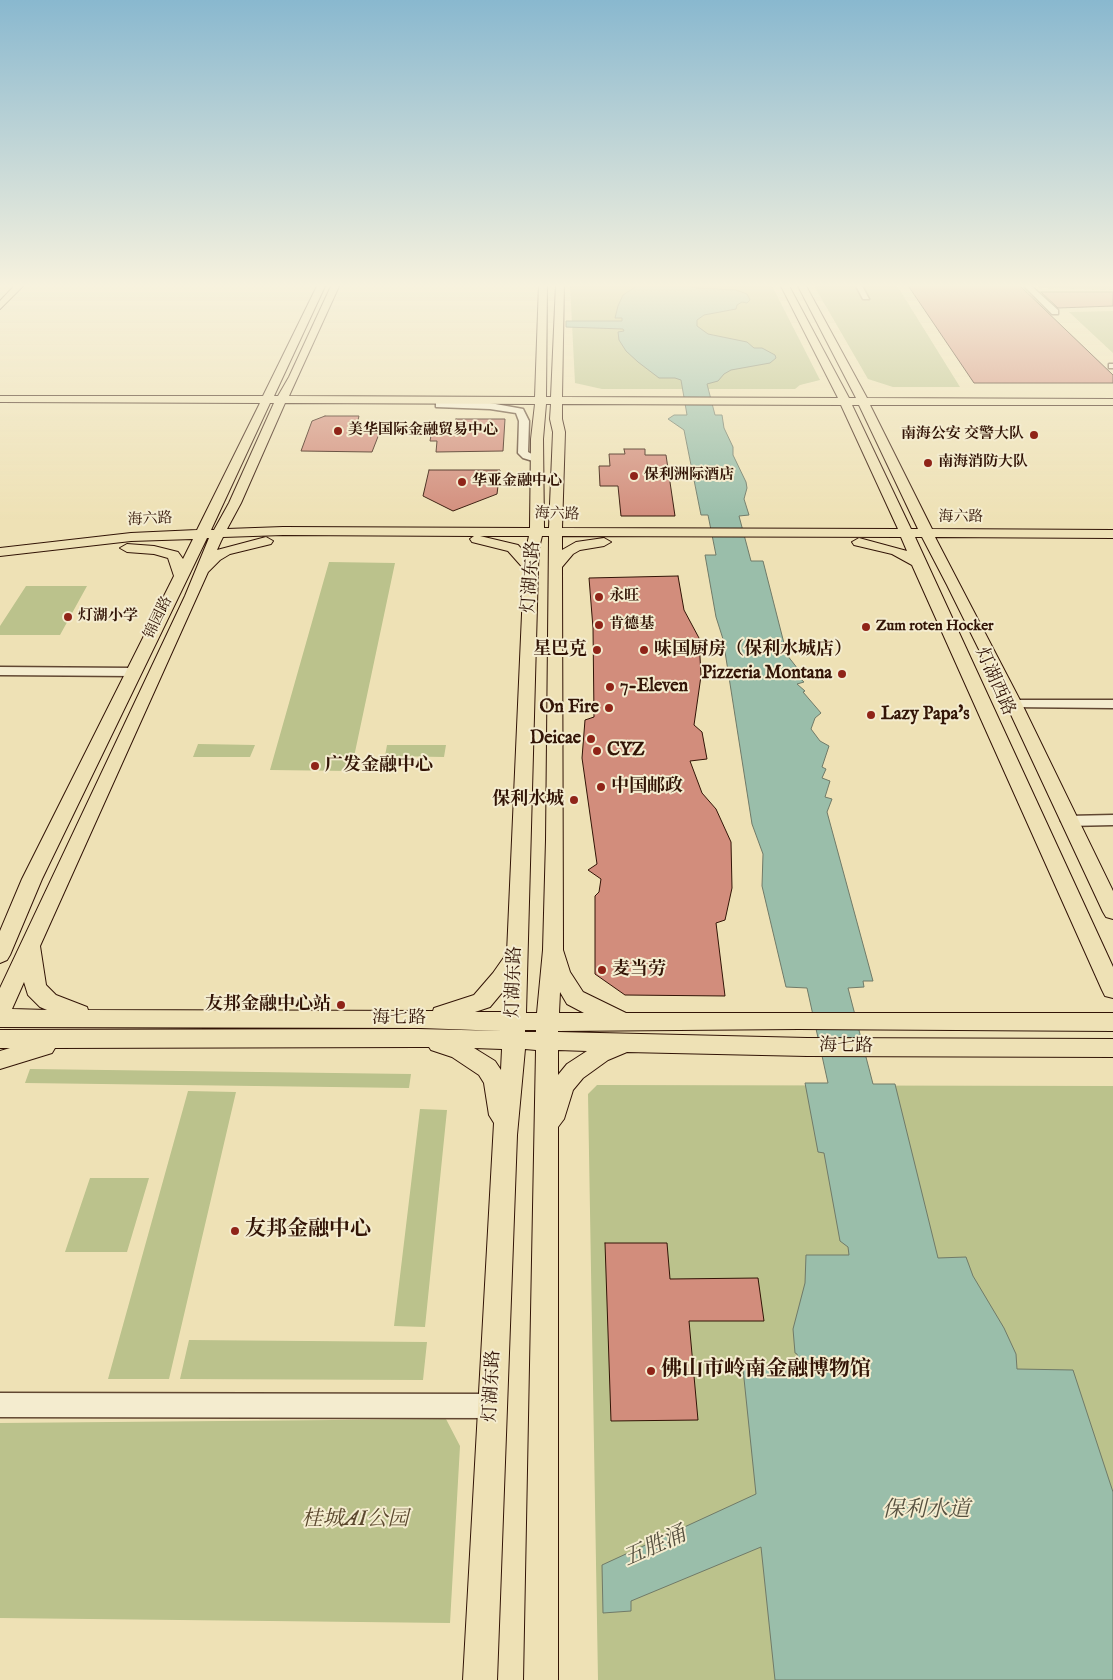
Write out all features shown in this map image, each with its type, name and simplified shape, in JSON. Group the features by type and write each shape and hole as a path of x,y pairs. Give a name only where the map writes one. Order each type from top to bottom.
{"main road":[{"path":"270,393 284,362"},
{"name":"锦园路","path":"2,949 32,879 181,575 234,503 266,416 270,393 294,377 301,362"},
{"name":"灯湖东路","path":"480,1680 505,1134 513,1063 531,568 535,535 528,512 536,459 543,362"},
{"name":"灯湖东路","path":"541,1680 547,1032 553,950 556,840 555,567 559,432 556,419 557,397 562,380 562,362"},
{"name":"灯湖西路","path":"826,362 839,381 861,398 918,512 928,537 949,552 1014,704 1068,821 1113,912"},
{"name":"灯湖西路","path":"832,362 851,416 898,512 918,562 1113,990"},
{"path":"534,383 543,375"},
{"path":"294,377 296,385 321,397"},
{"path":"839,381 904,398 1113,402"},
{"path":"0,399 221,396 270,393 321,397 440,401 494,397 519,388"},
{"path":"578,390 604,398"},
{"path":"793,397 817,390"},
{"path":"0,393 221,396 270,393"},
{"path":"221,396 252,406 266,416 290,406 321,397 904,398 1113,394"},
{"path":"494,397 519,405 539,418"},
{"path":"793,397 830,406 851,416"},
{"path":"556,419 572,407 604,398"},
{"path":"870,416 881,407 904,398"},
{"name":"锦园路","path":"0,1011 200,574 218,503 266,416"},
{"path":"127,543 188,527 203,519 218,503"},
{"path":"234,503 237,513 246,522 280,535"},
{"path":"473,534 497,528 528,512 548,516 557,507 570,522 611,537"},
{"path":"846,536 883,526 890,522 898,512"},
{"path":"918,512 948,529 982,538"},
{"path":"473,534 513,548 531,568"},
{"name":"海六路","path":"982,538 1113,534"},
{"path":"200,574 216,557 226,551 280,535"},
{"name":"海六路","path":"0,552 280,535 846,536 1113,542"},
{"path":"846,536 887,548 918,562"},
{"path":"555,567 568,551 576,546 611,537"},
{"path":"949,552 982,538"},
{"path":"127,543 173,555 177,560 181,575"},
{"name":"海六路","path":"0,562 127,543"},
{"path":"31,943 32,972 36,989 48,1001 67,1010 95,1018"},
{"path":"553,950 560,974 576,998 599,1012 643,1022"},
{"path":"420,1028 482,1001 502,979 516,956"},
{"name":"海七路","path":"0,1018 95,1018 420,1028"},
{"name":"海七路","path":"547,1032 643,1022 878,1020 1113,1022"},
{"path":"420,1028 460,1050 487,1068 494,1081 505,1134"},
{"path":"0,1039 85,1040 420,1028 547,1032"},
{"name":"海七路","path":"547,1032 626,1043 884,1048 1113,1048"},
{"path":"0,1060 28,1050 85,1040"},
{"path":"547,1135 563,1086 575,1071 600,1054 626,1043"}],"street":[{"path":"440,401 439,406 490,406 520,411 524,421 523,453 536,459"},
{"path":"0,671 133,672"},
{"path":"1014,704 1113,704"},
{"path":"1068,821 1113,820"},
{"path":"0,1405 493,1406"}],"green space":[{"path":"574,362 811,362 820,380 800,385 795,389 602,389 575,383"},
{"path":"858,362 945,362 960,387 893,387 868,379"},
{"path":"329,562 395,563 351,771 270,770"},
{"path":"26,586 87,586 60,635 0,635 0,626"},
{"path":"198,744 255,745 250,757 193,757"},
{"path":"387,745 446,745 444,757 385,756"},
{"path":"30,1069 411,1074 409,1088 25,1083"},
{"path":"597,1085 1113,1086 1113,1680 598,1680 588,1094"},
{"path":"188,1091 236,1092 169,1379 108,1379"},
{"path":"420,1109 447,1110 425,1327 394,1326"},
{"path":"90,1178 149,1178 127,1252 65,1252"},
{"path":"189,1340 427,1342 423,1380 180,1379"},
{"name":"桂城AI公园","path":"446,1419 460,1446 450,1623 0,1618 0,1423"}],"water":[{"name":"保利水道","path":"639,362 771,362 731,370 718,381 707,384 715,415 722,415 724,428 733,447 733,455 746,482 747,488 744,499 749,515 739,516 751,561 763,561 787,655 798,669 791,670 804,682 797,684 805,691 803,692 821,713 815,718 811,729 820,741 829,746 822,767 826,769 822,778 830,781 825,797 832,799 827,812 873,981 863,981 864,987 848,988 873,1084 895,1084 938,1258 966,1257 973,1276 1004,1328 1016,1354 1017,1369 1073,1370 1113,1492 1113,1680 775,1680 761,1547 631,1601 631,1611 603,1613 602,1565 756,1494 743,1369 799,1368 797,1354 795,1353 793,1329 805,1283 806,1255 849,1255 848,1247 840,1241 824,1153 818,1152 805,1083 828,1083 807,988 786,987 762,886 763,854 752,824 723,639 716,617 705,555 716,555 708,515 701,515 684,430 668,419 674,415 687,415 681,380 659,378"}],"building":[{"path":"960,362 1100,362 1113,375 1113,383 974,383"},
{"name":"美华国际金融贸易中心","path":"325,416 359,416 356,428 379,434 372,452 301,451 312,421"},
{"path":"456,419 505,419 503,451 436,452 437,441 430,441 432,430 455,430"},
{"name":"保利洲际酒店","path":"624,449 645,449 645,455 666,455 675,516 621,516 618,486 600,486 599,466 610,466 609,454 625,454"},
{"name":"华亚金融中心","path":"429,470 500,470 497,494 453,511 423,496"},
{"path":"678,576 684,610 699,638 701,676 694,725 702,732 707,759 690,761 702,793 716,809 731,842 732,888 725,920 716,923 725,996 625,995 595,974 595,896 599,892 601,879 588,870 597,864 582,758 585,720 594,717 593,628 589,578"},
{"name":"佛山市岭南金融博物馆","path":"605,1243 667,1243 670,1279 758,1278 764,1321 689,1321 698,1420 611,1421"}],"place":[{"name":"美华国际金融贸易中心","path":"338,431"},
{"name":"南海公安 交警大队","path":"1034,435"},
{"name":"南海消防大队","path":"928,463"},
{"name":"保利洲际酒店","path":"634,476"},
{"name":"华亚金融中心","path":"462,482"},
{"name":"永旺","path":"599,597"},
{"name":"灯湖小学","path":"68,617"},
{"name":"肯德基","path":"599,625"},
{"name":"Zum roten Hocker","path":"866,627"},
{"name":"星巴克","path":"597,650"},
{"name":"味国厨房（保利水城店）","path":"644,650"},
{"name":"Pizzeria Montana","path":"842,674"},
{"name":"7-Eleven","path":"610,687"},
{"name":"On Fire","path":"609,708"},
{"name":"Lazy Papa's","path":"871,715"},
{"name":"Deicae","path":"591,739"},
{"name":"CYZ","path":"597,751"},
{"name":"广发金融中心","path":"315,766"},
{"name":"中国邮政","path":"601,787"},
{"name":"保利水城","path":"574,800"},
{"name":"麦当劳","path":"602,970"},
{"name":"友邦金融中心站","path":"341,1005"},
{"name":"友邦金融中心","path":"235,1231"},
{"name":"佛山市岭南金融博物馆","path":"651,1371"}],"water label":[{"name":"五胜涌","path":"655,1548"}]}
